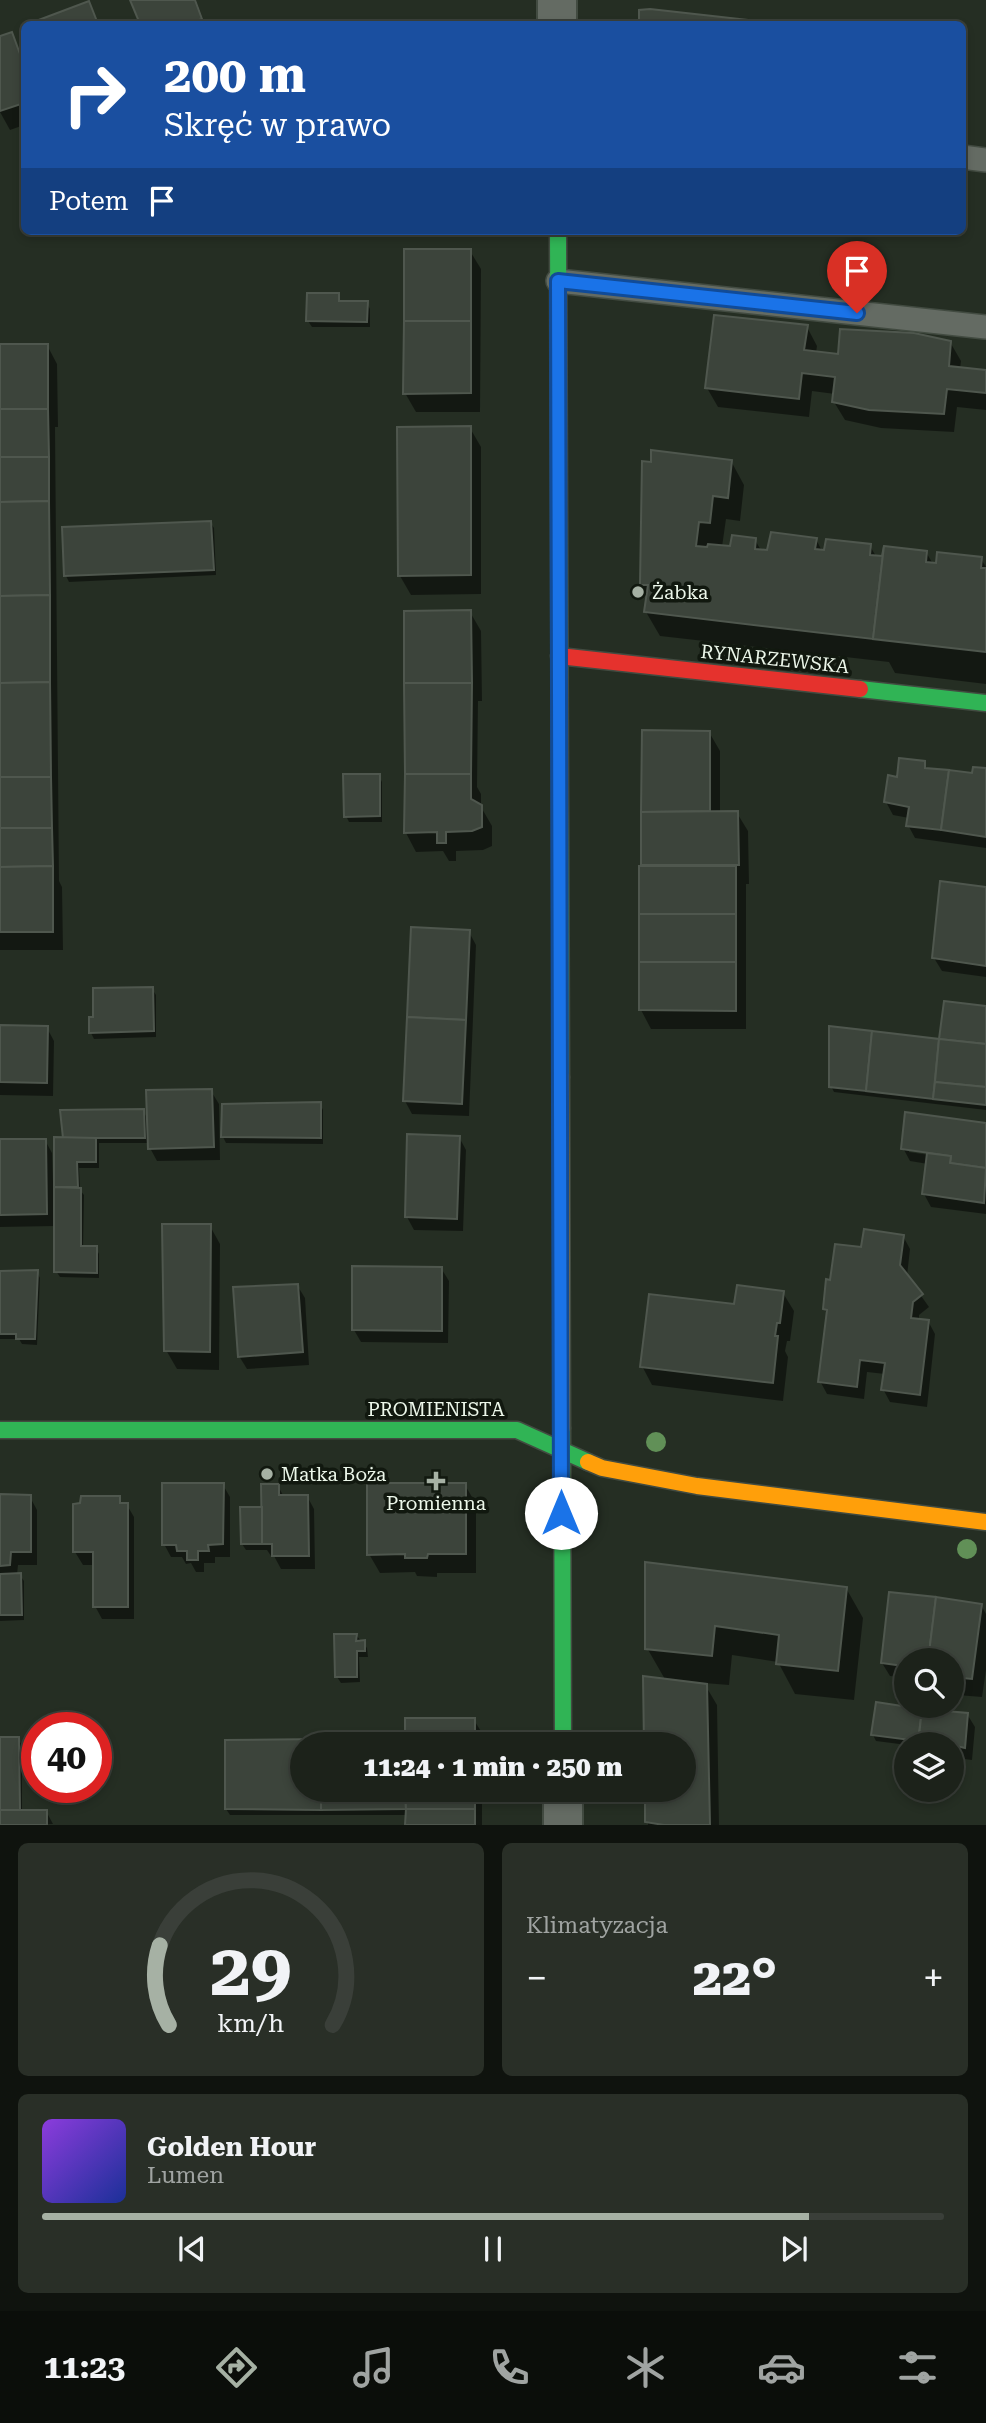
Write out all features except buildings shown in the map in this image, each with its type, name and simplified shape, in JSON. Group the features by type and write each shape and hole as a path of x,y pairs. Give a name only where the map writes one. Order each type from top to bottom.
{"street":[{"path":"558,0 558,21"},
{"path":"558,235 563,1732"},
{"name":"RYNARZEWSKA","path":"559,656 986,704"},
{"name":"PROMIENISTA","path":"0,1430 517,1430 602,1468 697,1486 986,1522"},
{"path":"563,1802 563,1825"}],"lane":[{"path":"966,158 986,160"},
{"path":"558,281 986,327"}],"traffic: fast":[{"path":"558,235 561,1077"},
{"path":"860,689 986,703"},
{"path":"562,1428 563,1732"},
{"path":"0,1430 517,1430 588,1462"}],"traffic: slow":[{"path":"561,1077 562,1428"},
{"path":"588,1462 602,1468 697,1486 986,1522"}],"traffic: jam":[{"path":"559,656 860,689"}],"place":[{"name":"Żabka","path":"638,592"},
{"name":"Matka Boża","path":"267,1474"},
{"name":"Promienna","path":"436,1481"}],"route":[{"path":"561,1513 558,281 857,313"}]}
